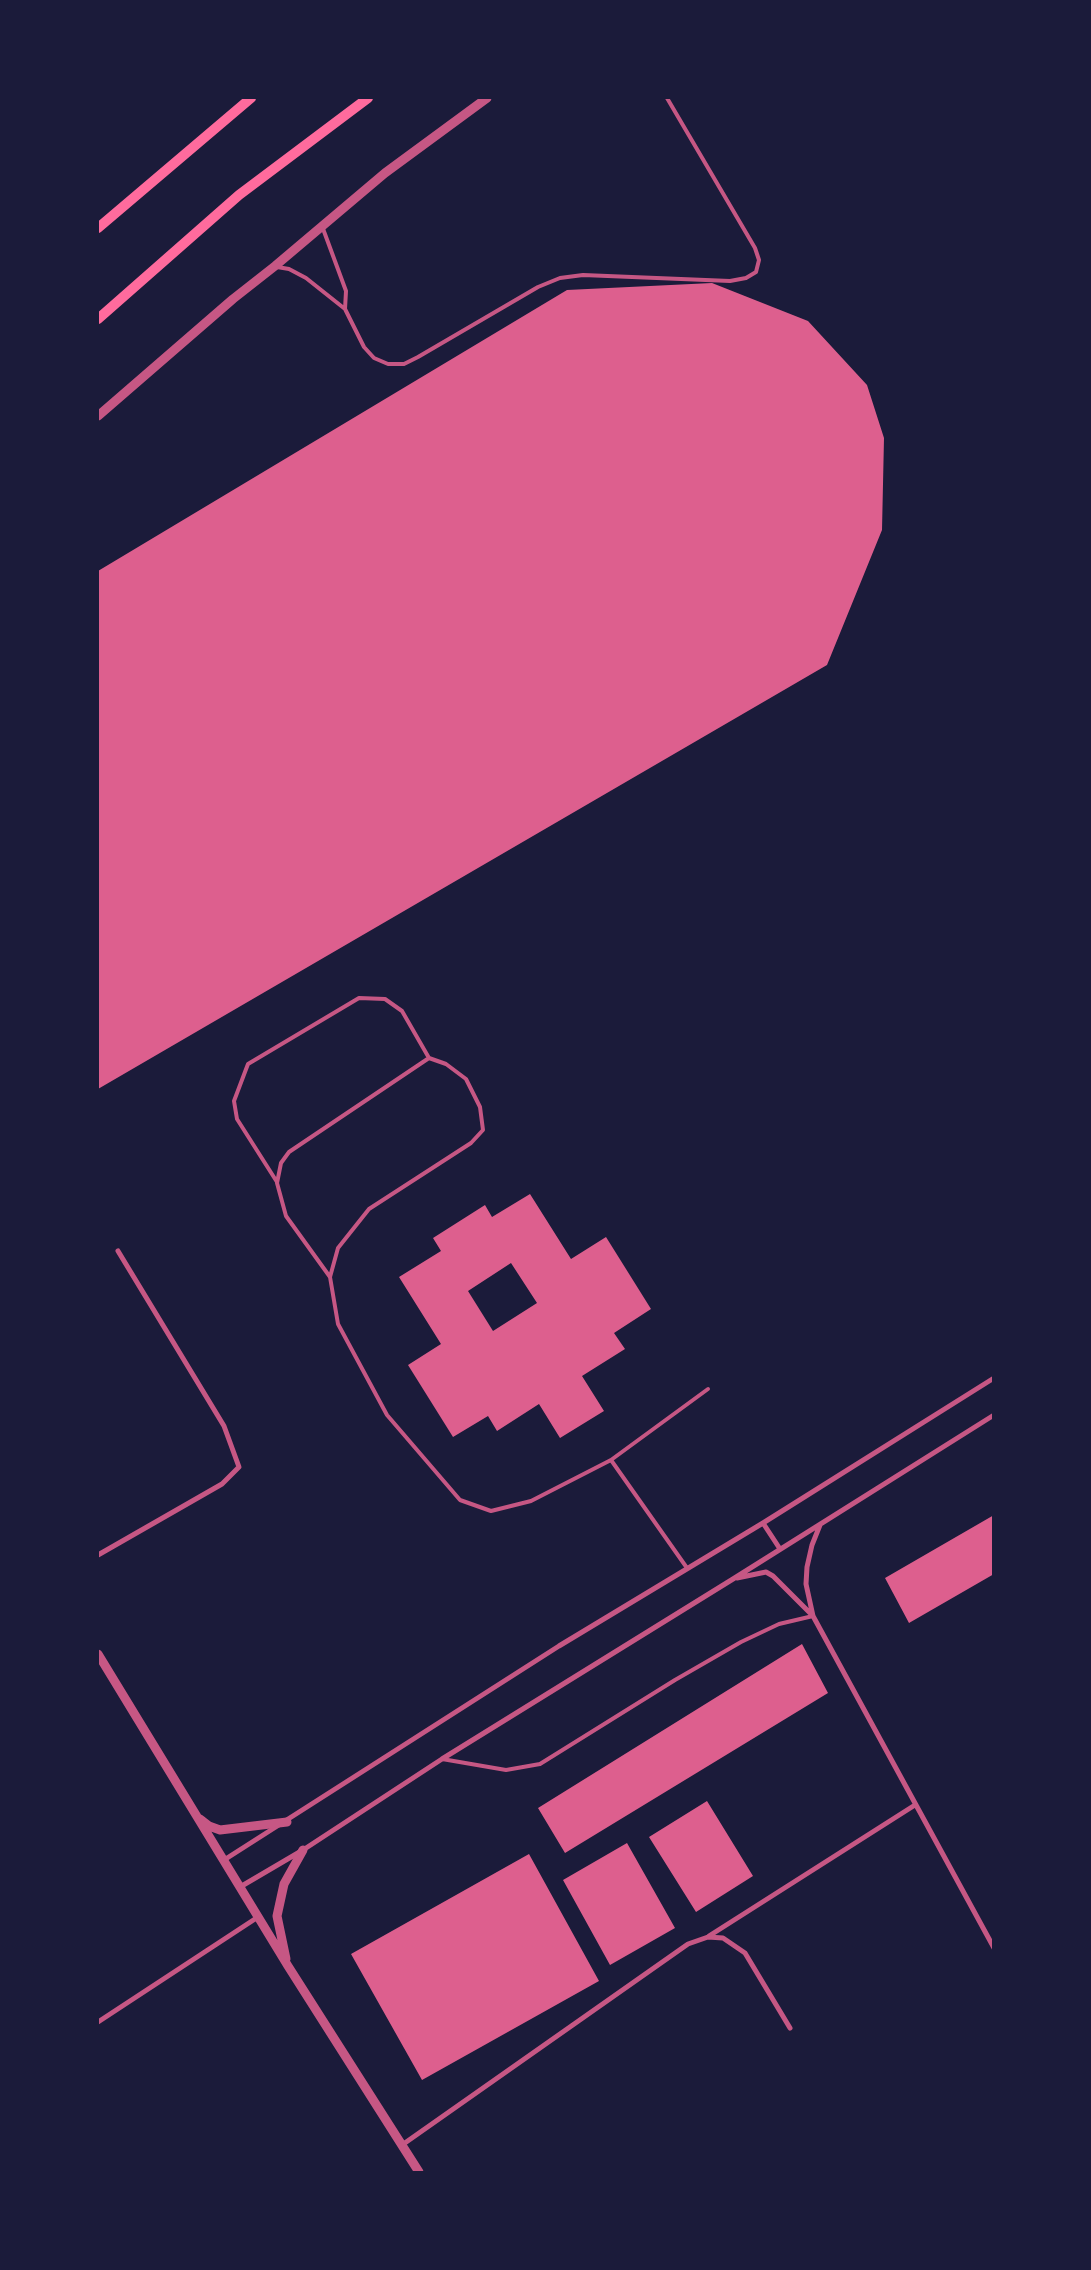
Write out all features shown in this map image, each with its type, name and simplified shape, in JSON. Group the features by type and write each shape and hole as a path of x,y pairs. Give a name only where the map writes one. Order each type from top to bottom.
{"main road":[{"path":"98,319 239,195 368,98"},
{"path":"98,228 248,99"}],"street":[{"path":"98,416 233,299 276,266 385,173 487,98"},
{"path":"98,1555 222,1484 238,1467 224,1426 118,1251"},
{"path":"224,1860 287,1822 559,1646 763,1523 994,1378"},
{"path":"240,1887 303,1850 442,1759 994,1415"},
{"path":"763,1523 780,1550"},
{"path":"813,1616 806,1584 807,1567 812,1545 821,1524"},
{"path":"733,1579 766,1572 774,1576 813,1616 994,1948"},
{"path":"98,1654 194,1814 418,2172"},
{"path":"402,2145 688,1944 708,1936 915,1805"},
{"path":"194,1814 209,1826 220,1830 287,1822"},
{"path":"288,1966 277,1916 284,1884 303,1850"},
{"path":"98,2022 258,1917"},
{"path":"708,1936 723,1938 745,1953 790,2028"}],"lane":[{"path":"276,266 289,269 306,278 345,309 364,346 374,358 388,364 404,364 538,287 560,278 583,275 730,281 746,278 756,272 759,260 754,248 667,98"},
{"path":"322,226 346,291 345,309"},
{"path":"330,1277 286,1216 277,1182 238,1118 234,1102 248,1064 359,998 385,999 402,1011 428,1058 446,1064 466,1079 480,1107 483,1130 472,1143 370,1209 338,1248 330,1277 338,1324 387,1415 460,1500 491,1512 531,1501 611,1460 708,1389"},
{"path":"277,1182 282,1163 290,1152 428,1058"},
{"path":"611,1460 687,1568"},
{"path":"442,1759 506,1770 540,1764 675,1680 741,1642 779,1624 813,1616"}],"building":[{"path":"712,283 808,321 867,385 884,438 882,530 827,665 98,1089 98,571 567,290"},
{"path":"530,1194 571,1259 606,1237 651,1309 614,1333 625,1349 582,1376 604,1411 560,1438 539,1404 497,1431 488,1416 453,1437 408,1365 441,1344 399,1277 441,1251 433,1238 485,1205 492,1217","holes":["511,1263 537,1303 493,1331 468,1291"]},
{"path":"994,1515 994,1574 909,1623 885,1578"},
{"path":"802,1644 828,1693 565,1853 538,1808"},
{"path":"707,1801 753,1876 696,1912 649,1837"},
{"path":"627,1843 675,1928 610,1965 563,1880"},
{"path":"529,1854 599,1981 422,2080 351,1954"}]}
